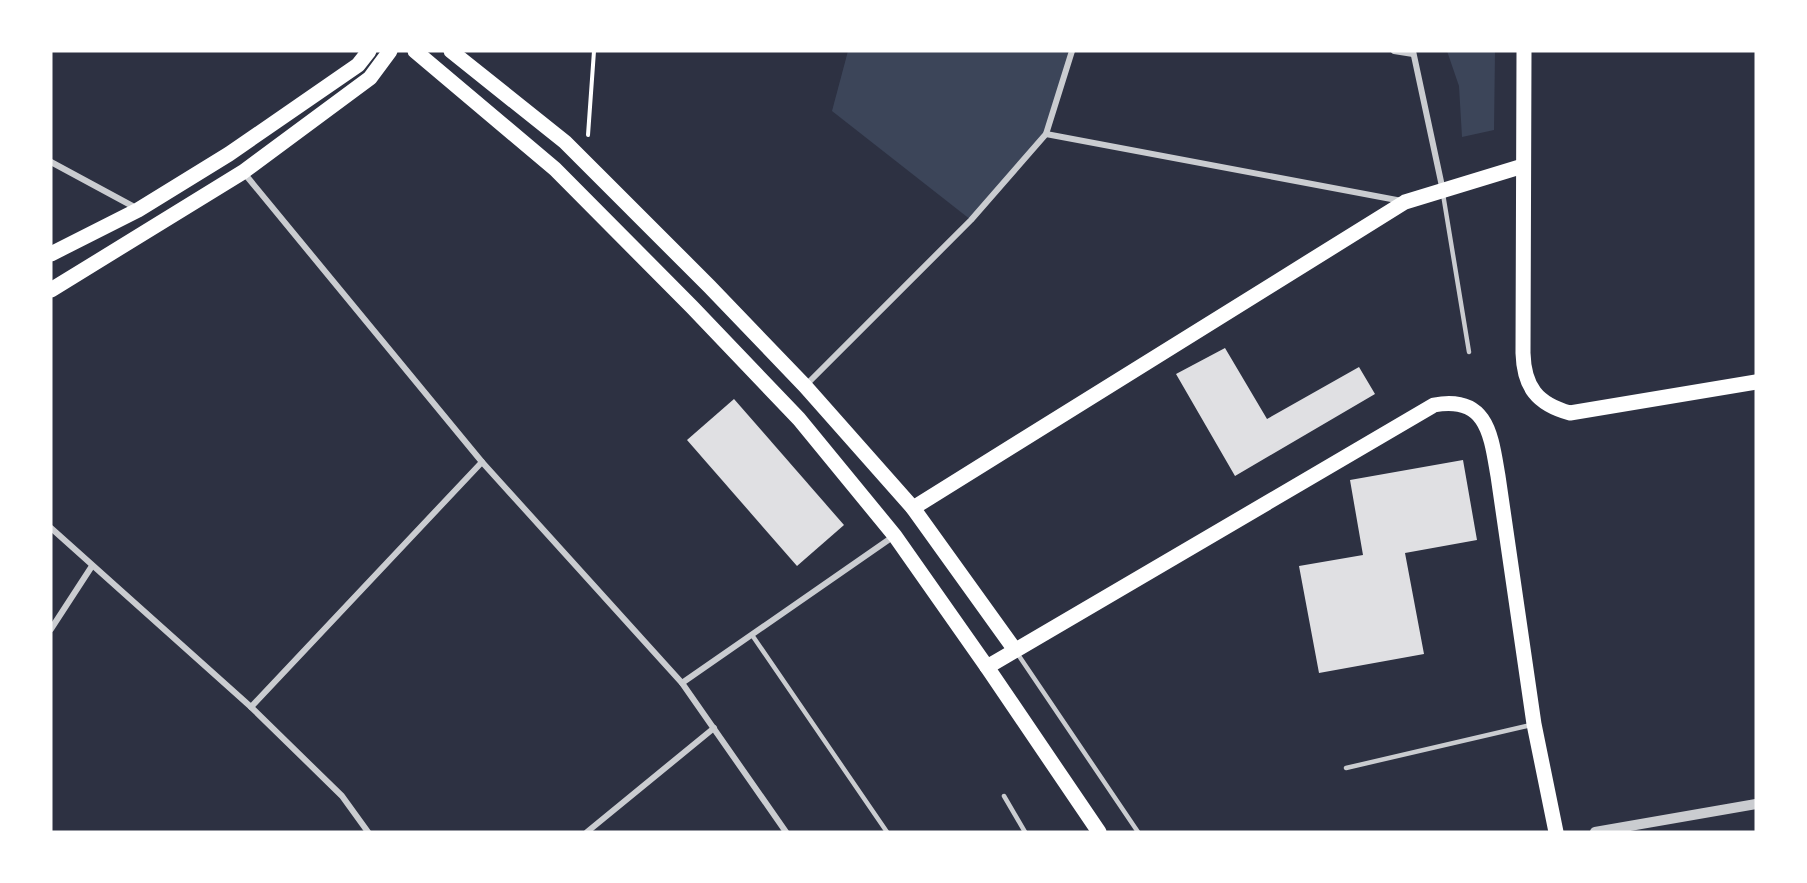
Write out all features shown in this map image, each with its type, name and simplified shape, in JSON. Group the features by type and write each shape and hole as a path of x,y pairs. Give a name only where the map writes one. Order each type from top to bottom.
{"main road":[{"path":"51,255 138,210 238,148 358,65 369,51"},
{"path":"51,290 243,172 369,78 390,51"},
{"path":"415,51 555,169 799,419 895,536 1099,832"},
{"path":"451,51 565,142 805,386 913,508 1015,650"},
{"path":"1524,51 1523,367 1534,393 1556,409 1570,412 1756,382"},
{"path":"913,508 1405,202 1523,166"},
{"path":"987,667 1434,405 1460,404 1481,417 1488,428 1491,440 1500,487 1533,724 1556,832"}],"street":[{"path":"805,386 971,220 1046,134 1072,51"},
{"path":"1394,51 1413,52 1443,191"},
{"path":"1046,134 1405,202"},
{"path":"51,162 138,210"},
{"path":"243,172 482,462 682,683 786,832"},
{"path":"251,708 482,462"},
{"path":"51,528 251,708 342,796 368,832"},
{"path":"682,683 895,536"},
{"path":"51,629 92,566"},
{"path":"587,832 714,728"},
{"path":"1595,832 1756,804"}],"lane":[{"path":"1443,191 1469,352"},
{"path":"752,635 887,832"},
{"path":"1015,650 1138,832"},
{"path":"1346,768 1533,724"},
{"path":"1004,796 1025,832"}],"path":[{"path":"585,163 594,51"}],"shaded area":[{"path":"848,51 1072,51 1046,134 971,220 832,111"},
{"path":"1447,51 1495,51 1494,130 1462,137 1459,86"}],"building":[{"path":"1225,348 1267,419 1359,367 1375,394 1235,476 1176,374"},
{"path":"734,399 844,525 797,566 687,440"},
{"path":"1463,460 1477,540 1405,553 1424,654 1319,673 1299,566 1363,555 1350,480"}]}
